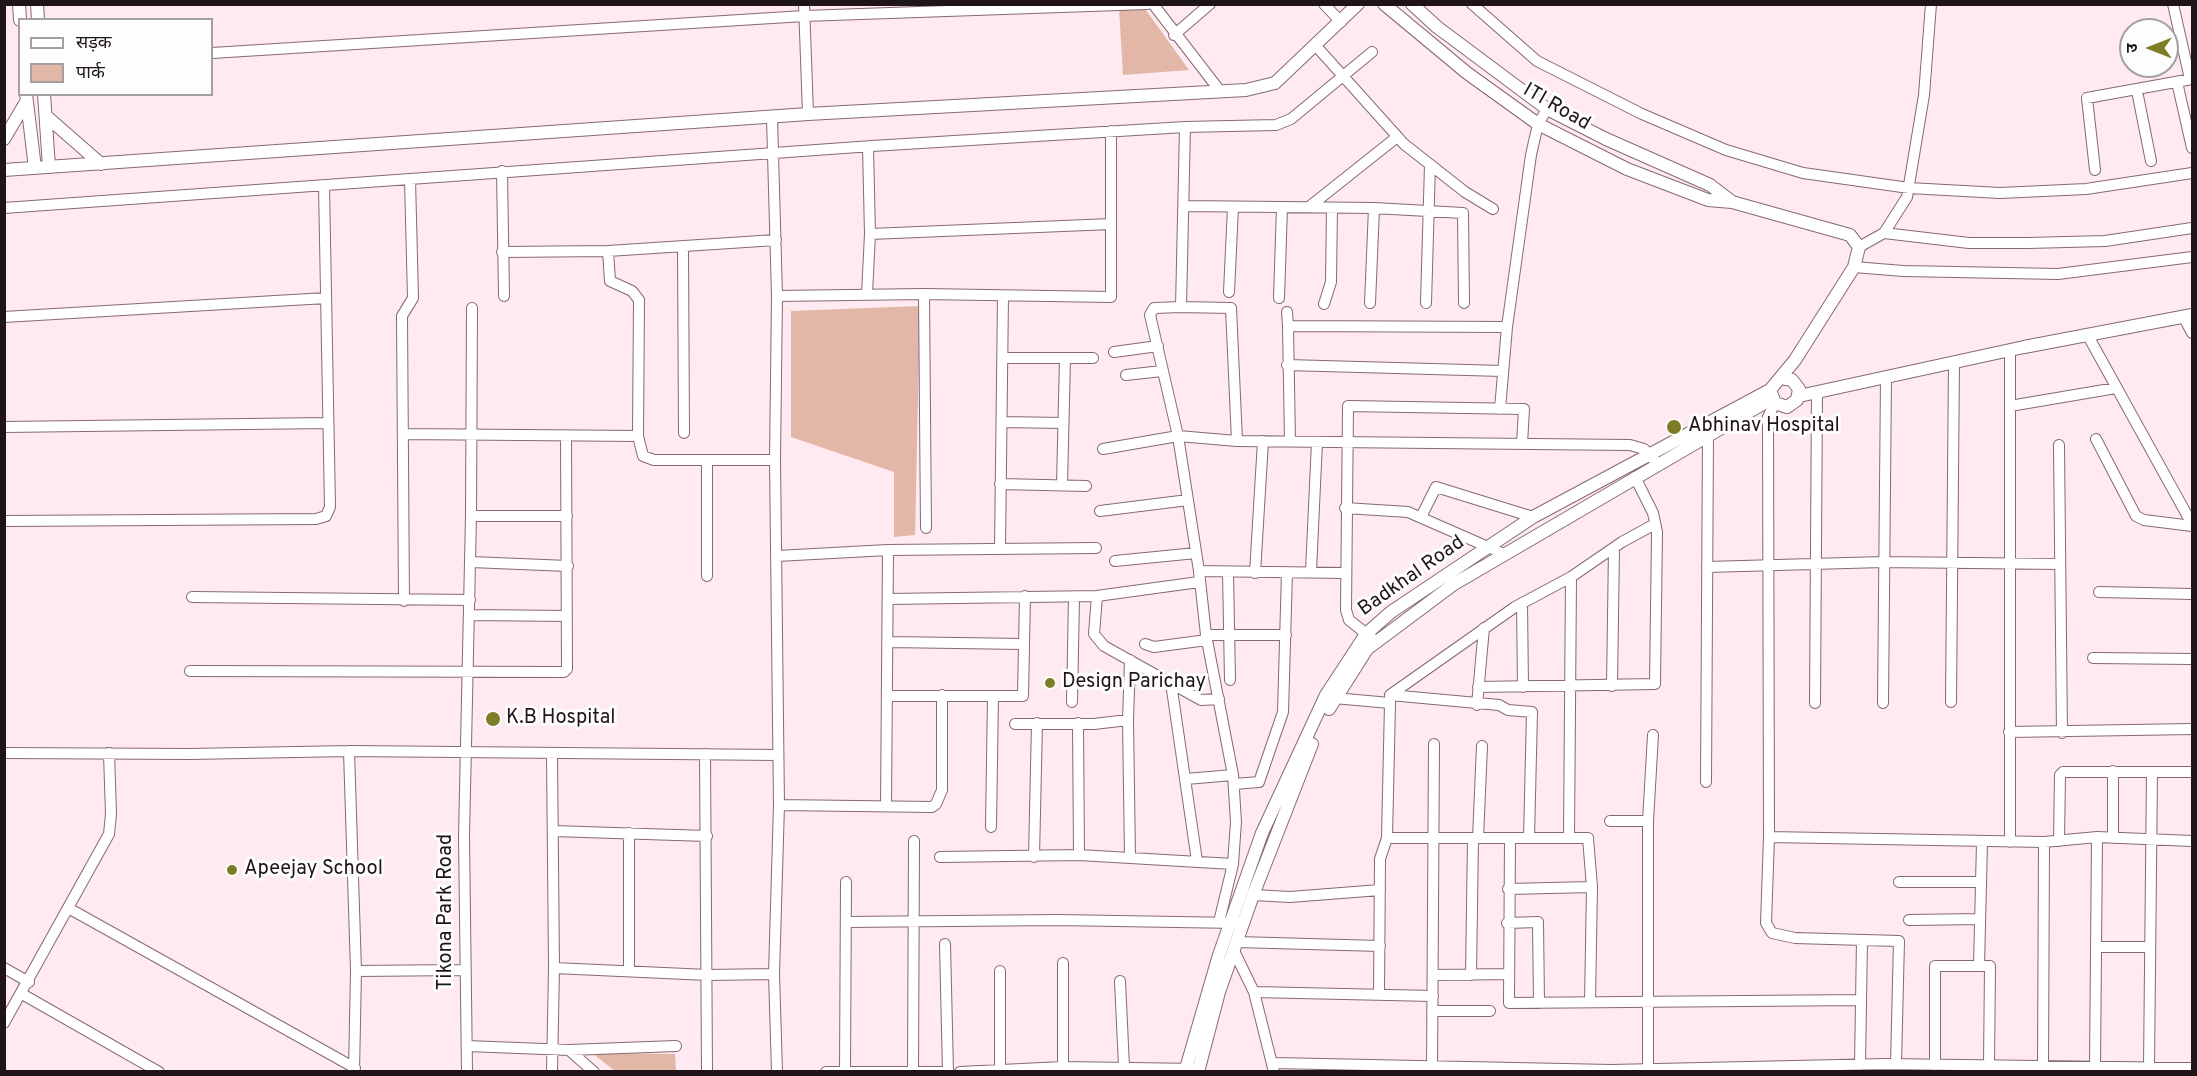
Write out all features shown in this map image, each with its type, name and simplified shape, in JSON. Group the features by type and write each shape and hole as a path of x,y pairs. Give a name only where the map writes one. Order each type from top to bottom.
{"street":[{"path":"213,53 804,10 1147,4"},
{"path":"1153,4 1174,35 1220,91"},
{"path":"1174,35 1210,4"},
{"path":"1324,4 1341,22"},
{"path":"4,170 808,114 1246,90 1275,83 1358,4"},
{"name":"ITI Road","path":"1384,4 1467,73 1538,124 1627,169 1707,200 1732,202 1850,235 1859,247"},
{"name":"ITI Road","path":"1412,4 1437,27 1547,109 1606,139 1710,185 1732,202"},
{"path":"1472,4 1538,60 1642,114 1726,150 1803,173 1909,188 2000,193 2065,190 2193,173"},
{"path":"1896,1064 1899,941 1795,938 1768,929 1766,909 1769,837 1768,417 1772,384 1782,378 1854,267 1859,247 1884,233 1907,197 1924,95 1931,4"},
{"path":"2095,171 2087,98 2137,91 2191,79 2173,4"},
{"path":"804,10 808,114"},
{"path":"1316,46 1397,137 1465,192 1493,209"},
{"path":"4,208 502,171 1111,131 1276,125 1291,119 1344,78 1372,52"},
{"path":"2177,82 2193,148"},
{"path":"2137,91 2151,161"},
{"path":"44,96 50,167"},
{"path":"4,139 26,98"},
{"path":"26,98 35,168"},
{"path":"1500,409 1508,327 1531,155 1538,124 1547,109"},
{"path":"46,116 101,164"},
{"path":"772,118 777,296 775,460 779,805 774,974 777,1071"},
{"path":"1181,307 1185,127"},
{"path":"777,296 924,294 1111,297 1111,131"},
{"path":"1309,207 1397,137"},
{"path":"867,294 870,234 868,147"},
{"path":"1426,303 1430,165"},
{"path":"502,171 504,296"},
{"path":"404,601 402,315 413,298 410,179"},
{"path":"4,521 321,518 326,516 330,507 324,186"},
{"path":"1464,303 1465,192"},
{"path":"1185,206 1374,208 1464,213"},
{"path":"1230,292 1233,207"},
{"path":"1279,298 1282,207"},
{"path":"1324,304 1331,282 1332,208"},
{"path":"1371,303 1374,208"},
{"path":"870,234 1111,224"},
{"path":"1884,233 1969,243 2028,243 2105,241 2193,228"},
{"path":"502,252 683,248 776,240"},
{"path":"683,248 684,433"},
{"path":"608,251 610,281 632,291 639,300 638,436 640,452 648,459 775,460"},
{"path":"1854,267 1903,272 2058,274 2193,257"},
{"path":"924,294 926,528"},
{"path":"1000,549 1003,296"},
{"path":"4,317 326,298"},
{"path":"1224,922 1233,864 1236,822 1233,779 1206,638 1178,436 1150,310 1181,307 1232,308 1237,441"},
{"name":"Tikona Park Road","path":"467,1071 464,837 468,752 471,562 472,308"},
{"path":"1287,312 1290,441"},
{"path":"1772,397 1787,407 1799,396 2087,334 2188,316 2193,333"},
{"path":"1288,327 1508,327"},
{"path":"2087,334 2193,525"},
{"path":"1114,352 1158,346"},
{"path":"2010,350 2010,842"},
{"path":"1004,358 1093,358"},
{"path":"1062,485 1065,358"},
{"path":"1951,702 1954,362"},
{"path":"1287,365 1503,371"},
{"path":"1126,375 1162,371"},
{"path":"1883,703 1886,377"},
{"path":"1782,378 1792,380 1796,384 1799,396"},
{"path":"2010,406 2116,388"},
{"path":"1815,703 1817,392"},
{"name":"Badkhal Road","path":"1192,1070 1253,895 1314,740 1334,698 1367,649 1370,637 1504,554 1772,397"},
{"name":"Badkhal Road","path":"1192,1070 1224,922 1262,833 1326,695 1391,612 1533,517 1649,454 1772,397"},
{"path":"1370,637 1349,620 1345,573 1348,406 1524,409 1522,444"},
{"path":"1002,422 1063,423"},
{"path":"4,427 327,423"},
{"path":"404,434 638,436"},
{"path":"1706,782 1708,434"},
{"path":"190,671 564,672 567,669 566,436"},
{"path":"1102,449 1178,436 1237,441 1637,446 1658,464"},
{"path":"2096,439 2136,516 2144,520 2193,525"},
{"path":"1255,573 1263,441"},
{"path":"1311,571 1317,442"},
{"path":"2059,445 2062,733"},
{"path":"707,460 707,576"},
{"path":"1478,687 1655,684 1658,598 1655,524 1653,513 1635,477"},
{"path":"1000,484 1086,486"},
{"path":"1421,517 1436,487 1533,517"},
{"path":"1100,511 1188,500"},
{"path":"1346,508 1408,512 1504,554"},
{"path":"471,516 567,516"},
{"path":"1390,699 1484,628 1655,524"},
{"path":"777,556 888,550 1096,548"},
{"path":"1612,686 1614,548"},
{"path":"886,806 888,550"},
{"path":"1115,561 1196,553"},
{"path":"471,562 567,566"},
{"path":"1707,567 1816,566 1883,562 2060,564"},
{"path":"1228,572 1230,680"},
{"path":"888,599 1097,596 1228,572 1345,573"},
{"path":"1186,778 1258,782 1283,711 1287,572"},
{"path":"1569,838 1570,577"},
{"path":"2099,592 2193,594"},
{"path":"887,696 1023,696 1025,596"},
{"path":"1097,596 1096,639 1201,700 1219,699"},
{"path":"192,597 470,600"},
{"path":"1072,702 1074,597"},
{"path":"1522,603 1523,687"},
{"path":"470,615 567,616"},
{"path":"1477,705 1484,628"},
{"path":"1145,644 1154,647 1230,635 1286,635"},
{"path":"889,642 1023,644"},
{"path":"2094,658 2193,659"},
{"path":"1130,660 1128,720 1130,857"},
{"path":"1171,683 1197,861"},
{"path":"779,805 932,807 936,804 942,790 942,695"},
{"path":"991,827 993,696"},
{"path":"1334,698 1499,705 1508,710 1532,712 1529,838"},
{"path":"1379,995 1381,850 1387,838 1390,699"},
{"path":"1015,724 1128,720"},
{"path":"1034,856 1037,723"},
{"path":"1078,723 1079,855"},
{"path":"2009,732 2062,733 2193,729"},
{"path":"1648,1070 1648,821 1653,735"},
{"path":"1432,1068 1434,744"},
{"path":"1471,975 1482,746"},
{"path":"4,753 349,751 778,755"},
{"path":"70,909 354,1070 356,971 349,751"},
{"path":"4,1023 70,909 109,834 111,814 109,753"},
{"path":"552,754 554,831 552,1071"},
{"path":"705,754 707,1071"},
{"path":"2059,841 2060,775 2067,771 2193,772"},
{"path":"2113,771 2113,838"},
{"path":"2145,1069 2150,947 2152,772"},
{"path":"1610,821 1648,821"},
{"path":"554,831 707,836"},
{"path":"629,833 629,969"},
{"path":"1769,837 1982,842 2044,842 2097,837 2193,841"},
{"path":"2092,1068 2097,837"},
{"path":"1387,838 1588,838 1592,887 1590,1002"},
{"path":"1510,838 1509,1003 1861,1000"},
{"path":"914,841 914,1071"},
{"path":"1979,966 1982,842"},
{"path":"2043,1066 2044,842"},
{"path":"940,856 1079,855 1233,864"},
{"path":"845,1071 846,882"},
{"path":"1899,882 1981,882"},
{"path":"1508,890 1592,887"},
{"path":"1253,895 1290,897 1380,890"},
{"path":"1909,920 1980,919"},
{"path":"847,922 1057,920 1244,923"},
{"path":"1508,923 1538,922 1539,1003"},
{"path":"1860,1065 1862,940"},
{"path":"945,944 948,1071"},
{"path":"1380,946 1235,947 1254,992 1273,1067 1648,1070 1896,1064 2116,1069 2193,1068"},
{"path":"2096,947 2150,947"},
{"path":"1063,963 1063,1069"},
{"path":"1935,1065 1935,966 1990,966 1989,1065"},
{"path":"4,968 29,982"},
{"path":"554,968 629,969 708,975 774,974"},
{"path":"356,971 464,970"},
{"path":"1000,970 1000,1071"},
{"path":"1433,975 1509,974"},
{"path":"1120,981 1124,1067"},
{"path":"1254,992 1433,996"},
{"path":"22,994 159,1071"},
{"path":"1432,1011 1490,1011"},
{"path":"467,1046 552,1050 676,1046"},
{"path":"569,1050 594,1071"},
{"path":"960,1071 1124,1067 1192,1070"},
{"path":"826,1071 942,1071"}],"green space":[{"path":"1143,6 1189,70 1123,75 1119,8"},
{"path":"920,306 915,535 894,537 894,472 791,437 791,311"},
{"path":"592,1053 675,1054 676,1071 615,1071"}],"place":[{"name":"Abhinav Hospital","path":"1674,427"},
{"name":"Design Parichay","path":"1050,683"},
{"name":"K.B Hospital","path":"493,719"},
{"name":"Apeejay School","path":"232,870"}]}
